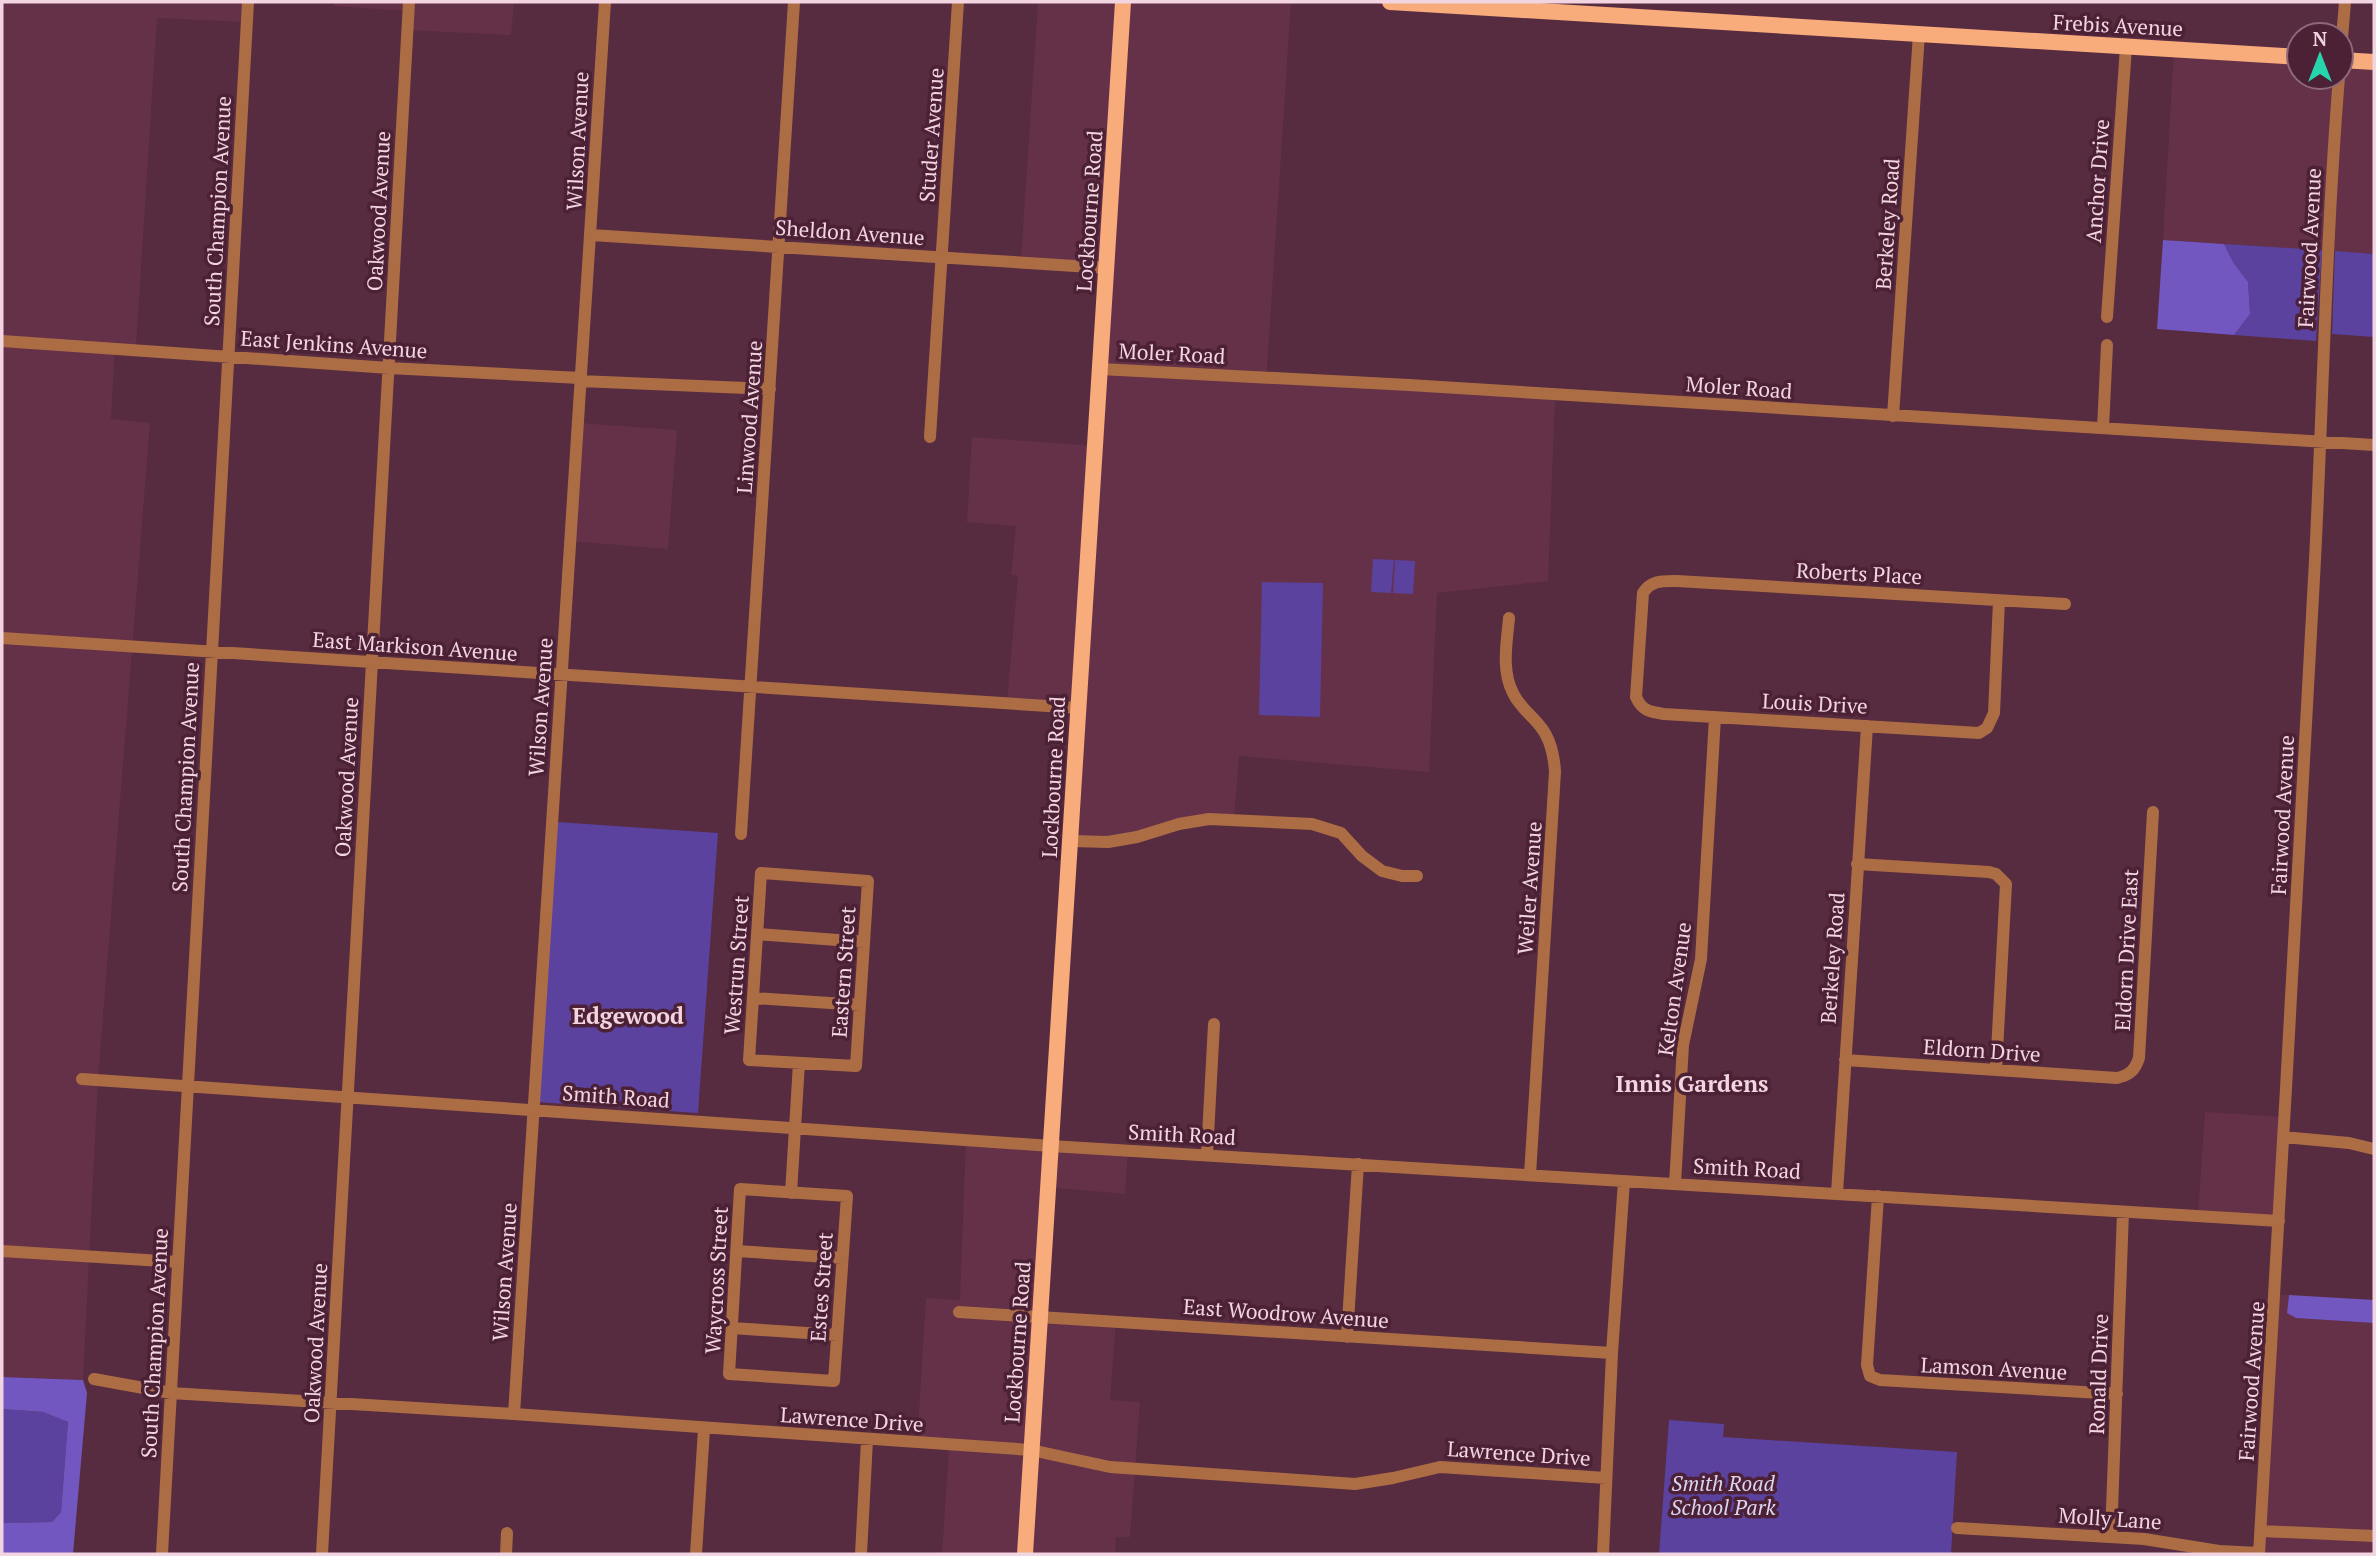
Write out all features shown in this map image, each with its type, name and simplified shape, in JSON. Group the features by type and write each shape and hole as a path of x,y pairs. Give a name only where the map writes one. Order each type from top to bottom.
{"main road":[{"name":"Lockbourne Road","path":"1025,1554 1123,2"},
{"name":"Frebis Avenue","path":"1390,2 2285,56"},
{"path":"2355,61 2374,62"}],"street":[{"name":"South Champion Avenue","path":"162,1554 248,2"},
{"name":"Oakwood Avenue","path":"322,1554 409,2"},
{"name":"Wilson Avenue","path":"514,1414 605,2"},
{"name":"Linwood Avenue","path":"741,835 794,2"},
{"name":"Studer Avenue","path":"930,437 958,2"},
{"path":"2343,21 2345,2"},
{"name":"Berkeley Road","path":"1893,416 1919,34"},
{"name":"Anchor Drive","path":"2107,317 2126,47"},
{"name":"Fairwood Avenue","path":"2259,1554 2280,1221 2323,343 2338,91"},
{"name":"Sheldon Avenue","path":"591,235 1106,268"},
{"name":"East Jenkins Avenue","path":"2,341 696,388 770,389"},
{"path":"2103,428 2107,345"},
{"name":"Moler Road","path":"1100,369 1409,385 2374,445"},
{"name":"Roberts Place","path":"1640,707 1636,697 1636,684 1641,605 1643,593 1652,583 1677,581 2065,604"},
{"name":"Louis Drive","path":"1640,707 1650,712 1715,717 1979,733 1987,728 1994,713 1999,601"},
{"name":"Weiler Avenue","path":"1509,618 1506,662 1512,692 1549,741 1554,755 1555,772 1530,1175"},
{"name":"East Markison Avenue","path":"2,638 1078,708"},
{"name":"Kelton Avenue","path":"1675,1184 1683,1045 1701,959 1715,717"},
{"name":"Berkeley Road","path":"1837,1193 1867,726"},
{"name":"Eldorn Drive East","path":"2118,1078 2128,1075 2136,1068 2139,1058 2154,812"},
{"path":"1071,841 1108,842 1137,838 1196,820 1312,824 1341,833 1371,864 1382,871 1402,876 1417,876"},
{"path":"1857,864 1989,872 2002,879 2007,890 1996,1070"},
{"name":"Eastern Street","path":"761,873 867,881 856,1066 799,1063"},
{"name":"Westrun Street","path":"761,873 749,1060 799,1063"},
{"path":"757,934 864,942"},
{"path":"753,998 860,1005"},
{"path":"1207,1154 1214,1024"},
{"name":"Eldorn Drive","path":"1845,1060 2118,1078"},
{"path":"791,1193 799,1063"},
{"name":"Smith Road","path":"82,1079 1051,1146 2280,1221"},
{"path":"2284,1137 2349,1143 2374,1149"},
{"path":"1348,1337 1359,1164"},
{"path":"1603,1554 1612,1353 1624,1181"},
{"name":"Waycross Street","path":"791,1193 740,1189 729,1374 834,1381"},
{"name":"Estes Street","path":"791,1193 846,1196 834,1381"},
{"name":"Lamson Avenue","path":"1878,1196 1867,1365 1870,1376 1880,1380 2117,1394"},
{"name":"Ronald Drive","path":"2111,1537 2123,1212"},
{"path":"2,1251 178,1262"},
{"path":"737,1251 842,1258"},
{"name":"East Woodrow Avenue","path":"959,1312 1612,1353"},
{"path":"732,1328 837,1335"},
{"name":"Lawrence Drive","path":"94,1379 171,1393 1031,1450 1110,1467 1355,1483 1393,1478 1440,1467 1606,1478"},
{"path":"696,1554 704,1429"},
{"path":"861,1554 867,1440"},
{"name":"Molly Lane","path":"1957,1528 2181,1543 2219,1551 2259,1554"},
{"path":"2261,1531 2374,1536"},
{"path":"506,1554 507,1533"}],"shaded area":[{"path":"2,2 247,2 246,22 157,18 136,346 115,345 111,419 150,423 98,1079 83,1380 2,1377"},
{"path":"334,2 514,2 511,35 406,30 409,11 334,6"},
{"path":"1038,2 1291,2 1266,383 1555,398 1548,581 1437,593 1429,772 1239,756 1234,818 1111,841 1069,840 1078,709 1007,703 1018,576 1011,575 1016,526 967,522 972,437 1094,446 1107,268 1021,260"},
{"path":"2174,49 2285,56 2285,91 2355,91 2355,61 2374,62 2374,254 2163,240"},
{"path":"2163,240 2224,244 2248,282 2250,314 2234,335 2157,329"},
{"path":"579,423 677,430 668,549 570,541"},
{"path":"2205,1112 2284,1117 2278,1218 2198,1213"},
{"path":"966,1138 1128,1151 1125,1194 1049,1187 1040,1315 1116,1321 1110,1400 1140,1402 1130,1537 1116,1537 1115,1554 942,1554 949,1448 917,1445 926,1298 960,1300"},
{"path":"2273,1294 2289,1295 2287,1312 2296,1318 2374,1323 2374,1554 2258,1554"},
{"path":"2289,1295 2374,1300 2374,1323 2296,1318 2287,1313"},
{"path":"2,1377 83,1380 87,1393 73,1554 2,1554 2,1523 52,1522 61,1512 68,1422 43,1412 2,1409"}],"green space":[{"path":"2224,244 2322,250 2316,341 2234,335 2250,314 2248,282"},
{"path":"2335,251 2374,254 2374,337 2332,334"},
{"path":"1373,559 1394,560 1391,593 1371,592"},
{"path":"1395,560 1415,561 1413,594 1393,593"},
{"path":"1262,582 1323,583 1320,717 1259,715"},
{"path":"557,822 718,833 698,1113 537,1102"},
{"path":"2,1409 43,1412 68,1422 61,1512 52,1522 2,1523"},
{"name":"Smith Road School Park","path":"1669,1420 1724,1424 1723,1437 1957,1452 1951,1554 1659,1554"}],"district":[{"name":"Edgewood","path":"628,1015"},
{"name":"Innis Gardens","path":"1692,1083"}]}
